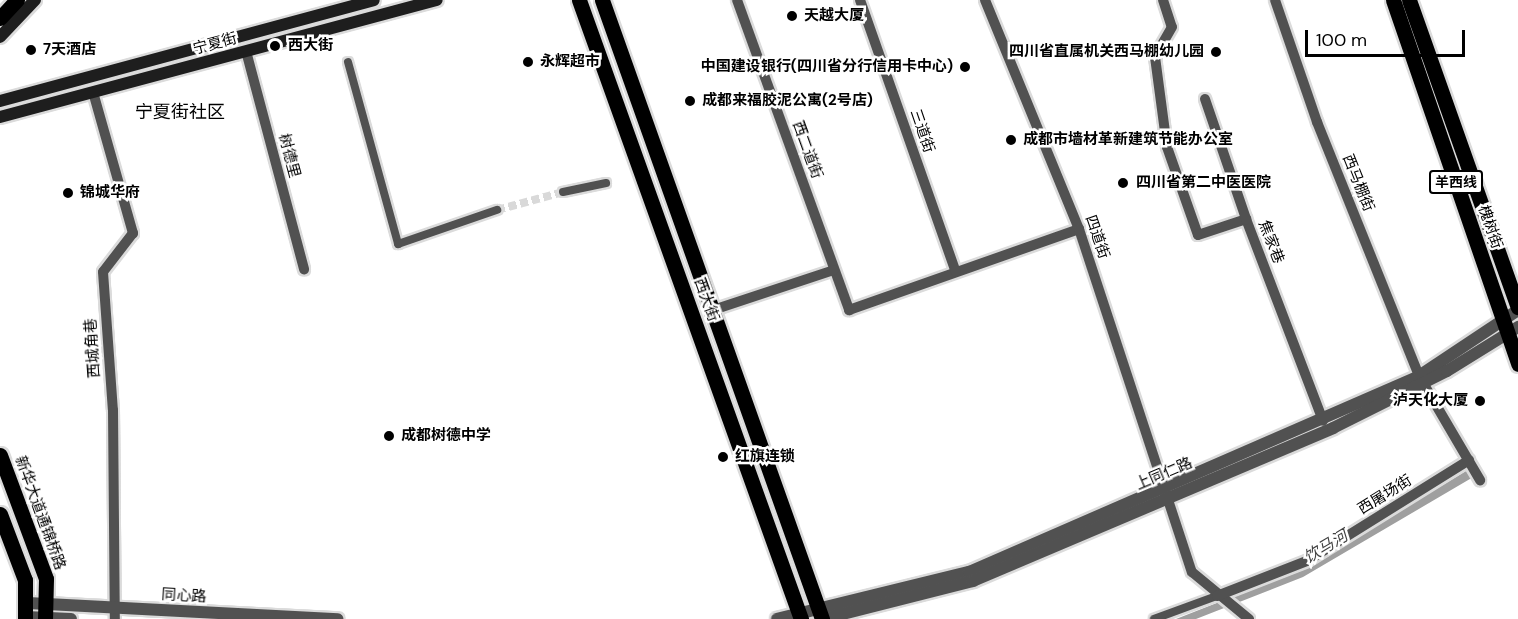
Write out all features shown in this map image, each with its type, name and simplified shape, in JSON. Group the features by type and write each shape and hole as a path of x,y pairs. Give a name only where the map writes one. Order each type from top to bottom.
{"main road":[{"path":"0,18 17,0"},
{"path":"0,37 35,0"},
{"name":"宁夏街","path":"0,100 374,0"},
{"name":"宁夏街","path":"0,117 437,0"},
{"name":"西大街","path":"579,0 800,616"},
{"name":"西大街","path":"602,0 821,615"},
{"name":"槐树街","path":"1393,0 1510,328 1518,364"},
{"name":"槐树街","path":"1409,0 1518,309"},
{"name":"新华大道通锦桥路","path":"0,455 46,579 46,614"},
{"path":"0,514 25,580 26,613"}],"street":[{"name":"西二道街","path":"737,0 849,310 956,272"},
{"name":"三道街","path":"860,0 956,272"},
{"name":"四道街","path":"985,0 1079,229 1192,572 1219,597 1245,616"},
{"name":"焦家巷","path":"1163,0 1172,27 1155,57 1167,147 1198,235 1246,219 1323,421"},
{"name":"西马棚街","path":"1275,0 1317,122 1421,379"},
{"name":"树德里","path":"246,51 304,268"},
{"path":"348,62 398,244 497,210"},
{"name":"西城角巷","path":"93,92 133,232 103,272 113,410 116,613"},
{"path":"1205,99 1246,219"},
{"path":"563,192 606,183"},
{"path":"956,272 1079,229"},
{"path":"712,310 834,270"},
{"name":"上同仁路","path":"821,615 969,572 1167,494 1323,421 1421,379 1510,328 1518,309"},
{"path":"1167,494 1421,379 1480,480"},
{"name":"西屠场街","path":"1219,597 1307,561 1468,460"},
{"path":"1154,619 1219,597"},
{"name":"同心路","path":"26,613 338,619"},
{"path":"46,614 71,619"},
{"path":"777,619 821,615"}],"shaded area":[{"path":"1471,468 1475,476 1303,577 1196,619 1176,619 1301,570"}],"tunnel":[{"path":"497,210 563,192"}],"place":[{"name":"天越大厦","path":"792,16"},
{"name":"西大街","path":"275,46"},
{"name":"7天酒店","path":"31,50"},
{"name":"四川省直属机关西马棚幼儿园","path":"1216,52"},
{"name":"永辉超市","path":"528,62"},
{"name":"中国建设银行(四川省分行信用卡中心)","path":"965,67"},
{"name":"成都来福胶泥公寓(2号店)","path":"690,101"},
{"name":"成都市墙材革新建筑节能办公室","path":"1011,140"},
{"name":"四川省第二中医医院","path":"1123,183"},
{"name":"锦城华府","path":"68,193"},
{"name":"泸天化大厦","path":"1480,401"},
{"name":"成都树德中学","path":"389,436"},
{"name":"红旗连锁","path":"723,457"}],"district":[{"name":"宁夏街社区","path":"180,112"}],"water label":[{"name":"饮马河","path":"1326,547"}]}
